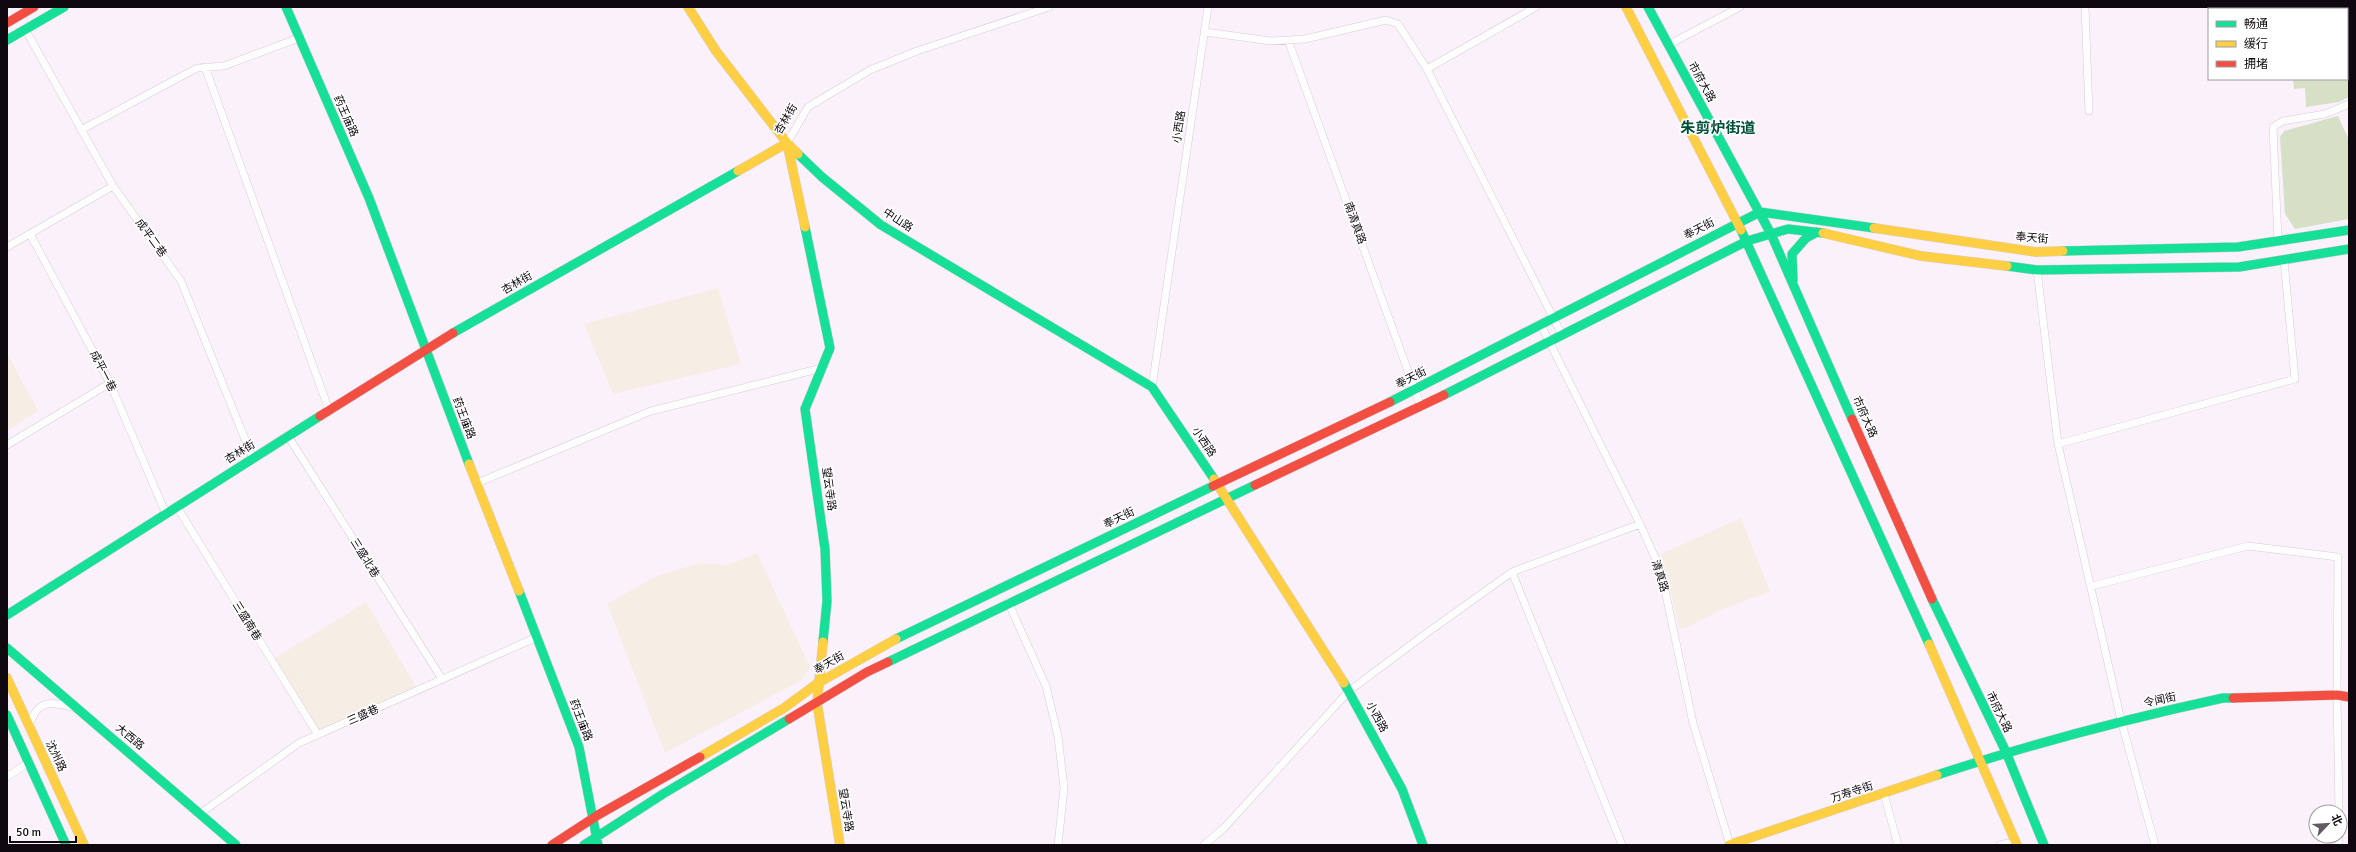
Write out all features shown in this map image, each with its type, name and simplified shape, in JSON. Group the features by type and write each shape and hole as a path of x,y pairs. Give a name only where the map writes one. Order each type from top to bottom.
{"main road":[{"path":"7,23 34,7"},
{"path":"7,40 64,7"},
{"name":"药王庙路","path":"286,7 369,198 425,349 579,747 596,842"},
{"name":"中山路","path":"688,7 716,51 787,143 822,177 881,225 1152,387"},
{"path":"1626,7 1747,241 1982,761 2012,844"},
{"name":"市府大路","path":"1648,7 1771,234 1938,613 2006,752 2044,845"},
{"name":"杏林街","path":"7,615 425,349 787,143"},
{"name":"望云寺路","path":"787,143 830,348 805,409 826,549 827,600 817,703 840,845"},
{"name":"奉天街","path":"552,845 784,708 818,683 895,639 1414,390 1760,212 2036,252 2238,246 2349,230"},
{"path":"584,845 596,842 663,794 867,672 1008,602 1421,407 1747,241 1788,229 1817,232 1921,256 2037,270 2238,267 2349,249"},
{"path":"1793,284 1792,254 1797,246 1817,232"},
{"name":"小西路","path":"1152,387 1227,498 1349,692 1402,789 1423,845"},
{"name":"大西路","path":"7,648 201,813 236,845"},
{"name":"沈州路","path":"7,678 84,845"},
{"name":"令闻街","path":"1982,761 2006,752 2122,720 2223,698 2337,695 2349,697"},
{"path":"7,715 66,845"},
{"name":"万寿寺街","path":"1729,845 1982,761"}],"street":[{"name":"杏林街","path":"787,143 808,107 870,70 917,51 1049,7"},
{"name":"小西路","path":"1152,387 1208,7"},
{"path":"1427,69 1536,7"},
{"path":"1668,45 1740,7"},
{"path":"2085,7 2089,111"},
{"path":"1205,32 1271,41 1305,39 1386,20 1398,24 1427,69 1562,335"},
{"name":"成平二巷","path":"25,29 113,186 182,281 253,459"},
{"path":"81,130 197,68 224,66 299,38"},
{"name":"南清真路","path":"1288,40 1421,407"},
{"path":"205,67 329,410"},
{"path":"2278,240 2273,127 2283,121 2325,114 2349,104"},
{"path":"7,247 113,186"},
{"name":"成平一巷","path":"30,234 110,383 166,514"},
{"path":"2058,444 2295,379 2284,260"},
{"path":"2037,270 2058,444 2122,720 2155,845"},
{"name":"清真路","path":"1541,325 1640,524 1661,572 1693,723 1729,845"},
{"path":"477,483 651,411 822,368"},
{"path":"7,445 110,383"},
{"name":"三盛北巷","path":"288,436 442,680"},
{"name":"三盛南巷","path":"177,507 318,735"},
{"path":"1204,845 1224,828 1349,692 1512,572 1640,524"},
{"path":"2092,586 2248,546 2338,557 2337,695 2339,804"},
{"path":"1512,572 1622,845"},
{"path":"1008,602 1046,686 1058,736 1064,788 1058,845"},
{"name":"三盛巷","path":"201,813 299,743 536,637"},
{"path":"29,727 33,713 42,705 56,703 79,710"},
{"path":"7,777 28,762"},
{"path":"1884,794 1898,845"},
{"path":"2000,845 2012,844"}],"shaded area":[{"path":"718,288 741,364 613,394 584,324"},
{"path":"7,353 38,411 7,431"},
{"path":"1741,518 1770,592 1725,608 1688,627 1680,629 1661,554"},
{"path":"757,553 810,667 802,680 665,753 607,604 657,576 700,563 728,565"},
{"path":"366,602 417,688 318,733 273,659"}],"green space":[{"path":"2349,7 2349,97 2339,102 2306,107 2305,88 2294,89 2293,80 2348,80 2348,8 2285,8"},
{"path":"2338,116 2349,140 2349,219 2295,229 2285,214 2280,137 2284,131"}],"traffic: fast":[{"path":"7,40 64,7"},
{"path":"286,7 369,198 469,464"},
{"path":"1648,7 1771,234 1852,419"},
{"path":"798,154 822,177 881,225 1152,387 1214,479"},
{"path":"453,333 738,171"},
{"path":"1390,402 1760,212 1874,228"},
{"path":"805,227 830,348 805,409 825,549 827,601 823,642"},
{"path":"1444,395 1747,241 1788,229 1823,233"},
{"path":"1741,230 1929,644"},
{"path":"2063,251 2238,247 2349,230"},
{"path":"1793,280 1792,254 1806,238 1817,232"},
{"path":"2007,266 2037,270 2239,267 2349,249"},
{"path":"7,615 320,416"},
{"path":"888,662 1255,485"},
{"path":"896,639 1213,486"},
{"path":"519,591 579,747 598,845"},
{"path":"1932,599 2006,752 2044,845"},
{"path":"7,648 236,845"},
{"path":"1344,683 1402,789 1423,845"},
{"path":"1937,775 2008,753 2115,723 2223,698 2233,698"},
{"path":"7,715 66,845"},
{"path":"584,845 663,794 789,719"}],"traffic: slow":[{"path":"688,7 716,51 787,143 798,154"},
{"path":"1626,7 1741,230"},
{"path":"738,171 787,143 805,227"},
{"path":"1874,228 2036,252 2063,251"},
{"path":"1823,233 1921,256 2007,266"},
{"path":"469,464 519,591"},
{"path":"1214,479 1344,683"},
{"path":"700,757 784,708 818,683 896,639"},
{"path":"823,642 817,703 840,845"},
{"path":"1929,644 2017,845"},
{"path":"7,678 84,845"},
{"path":"1729,845 1937,775"}],"traffic: jam":[{"path":"7,23 34,7"},
{"path":"320,416 453,333"},
{"path":"1255,485 1444,395"},
{"path":"1213,486 1390,402"},
{"path":"1852,419 1932,599"},
{"path":"789,719 867,672 888,662"},
{"path":"2233,698 2337,695 2349,697"},
{"path":"552,845 598,815 700,757"}],"district":[{"name":"朱剪炉街道","path":"1718,128"}]}
